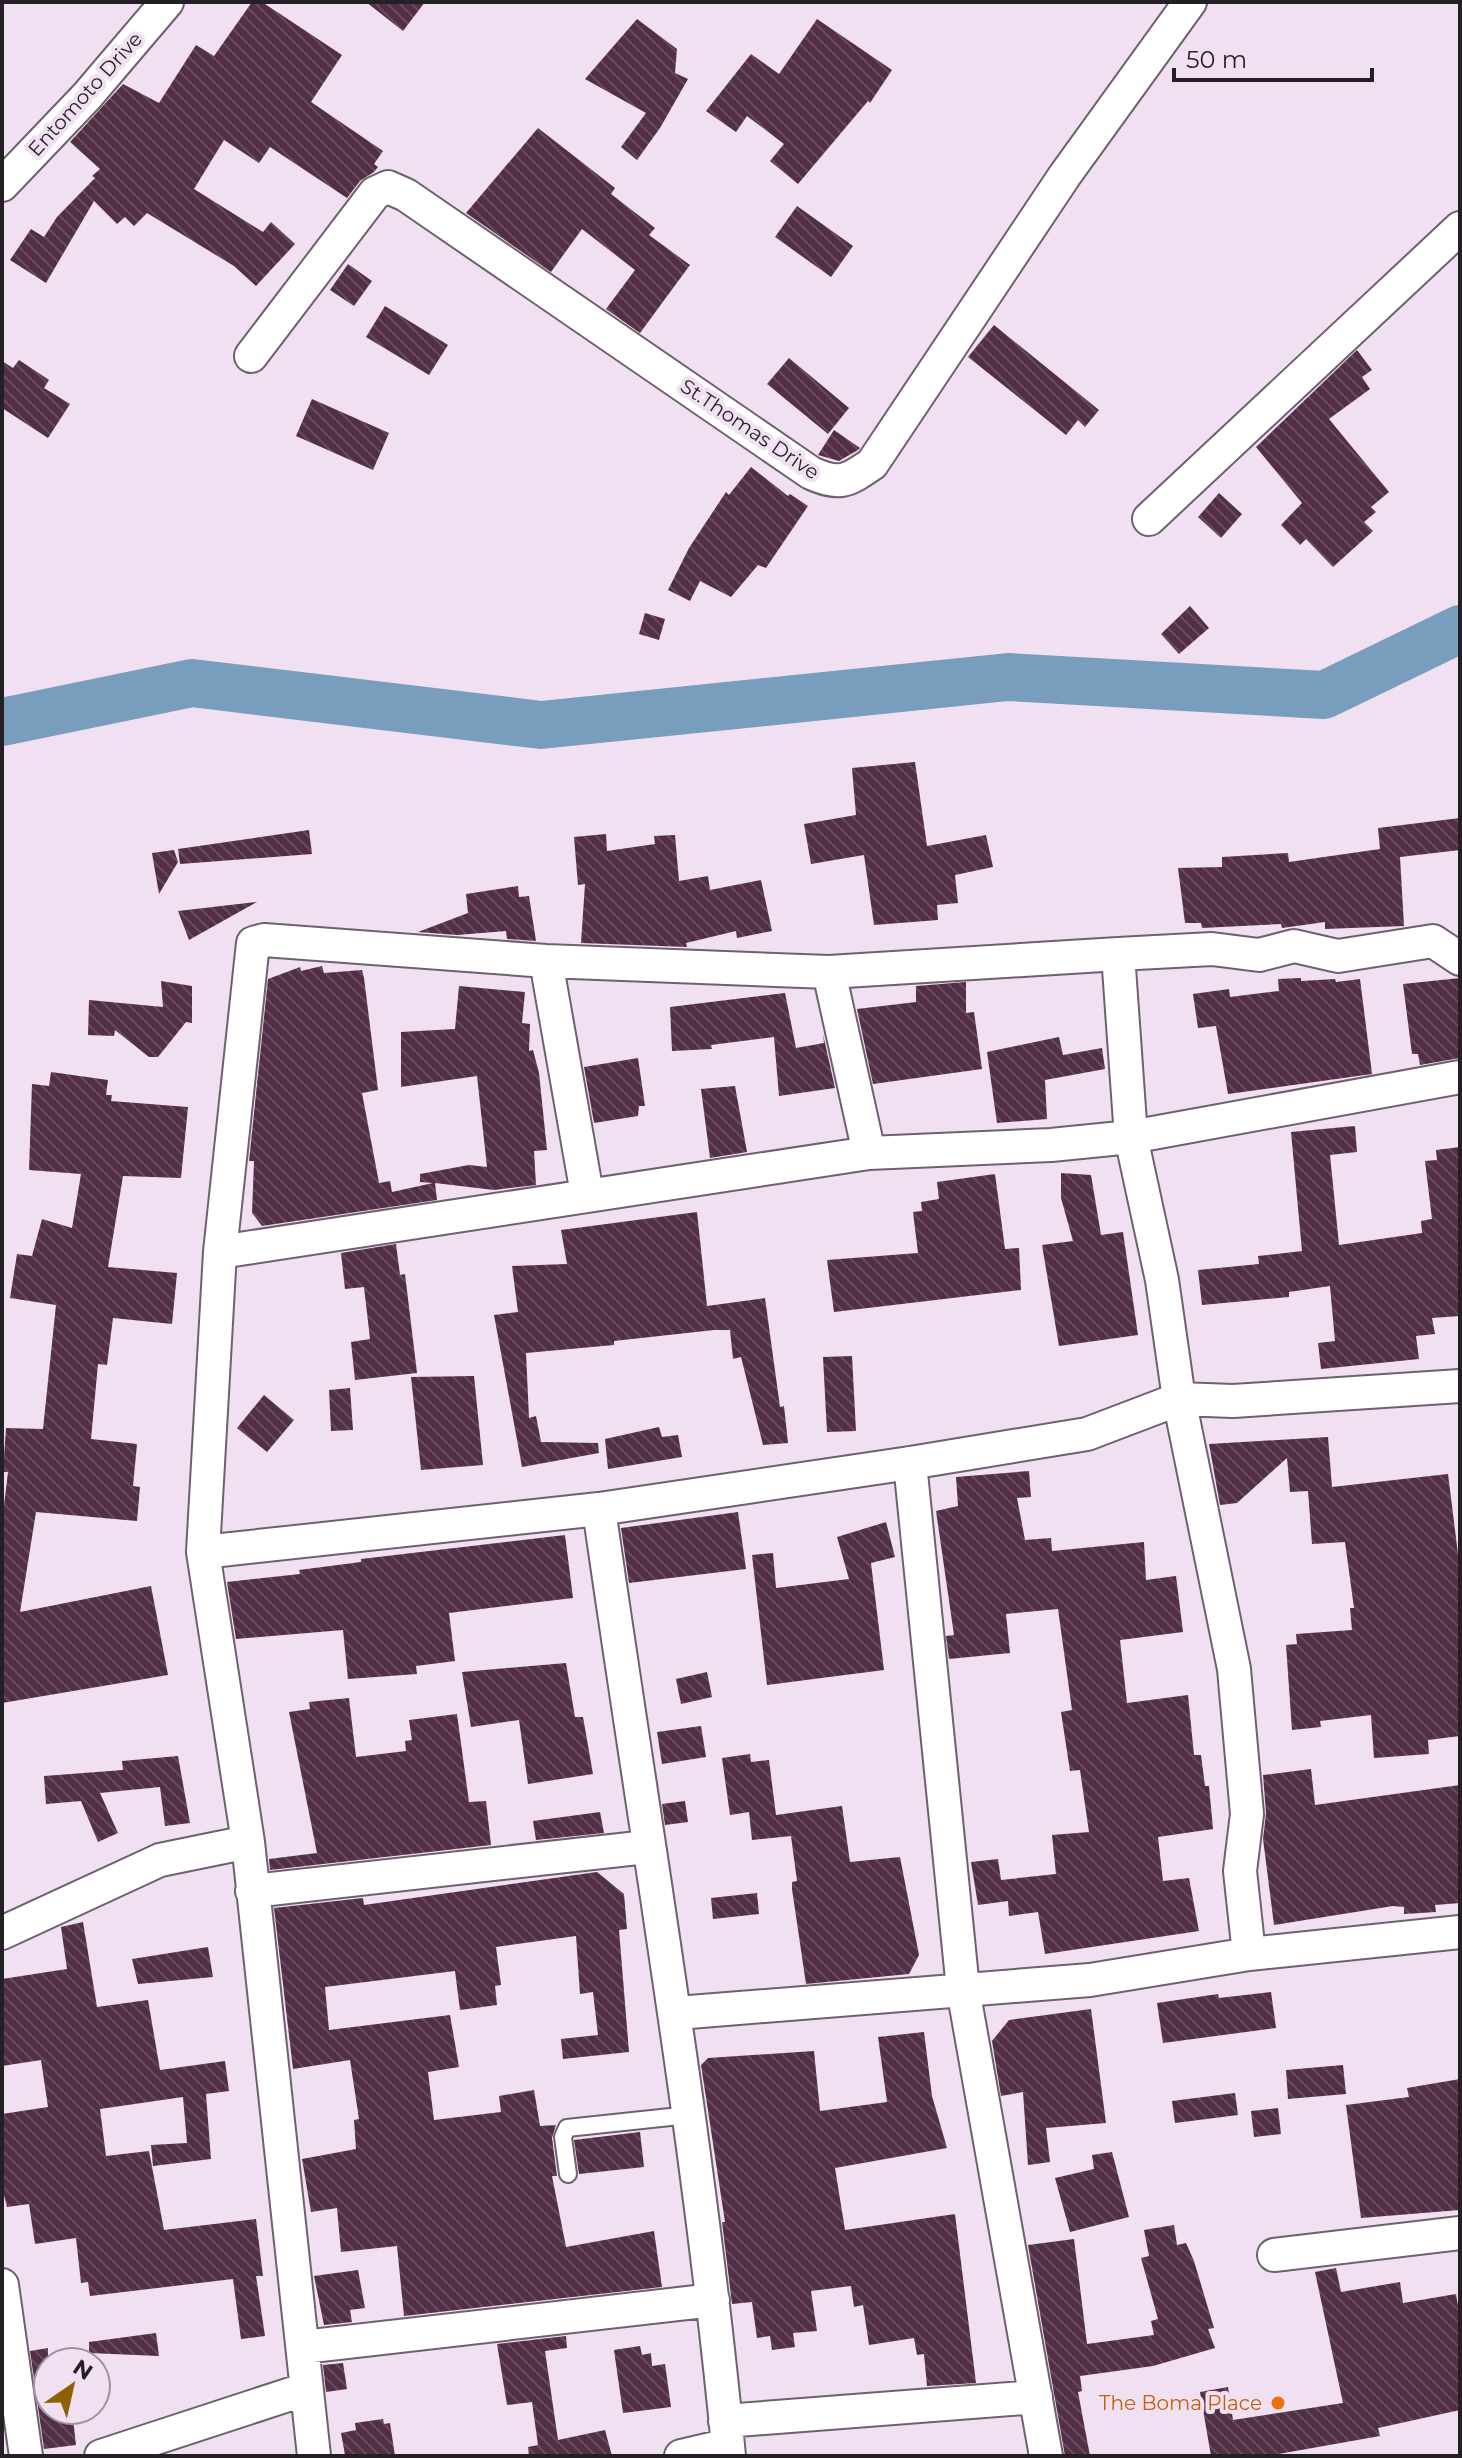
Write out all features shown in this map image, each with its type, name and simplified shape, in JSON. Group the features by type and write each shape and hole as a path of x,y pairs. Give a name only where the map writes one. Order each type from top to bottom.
{"street":[{"name":"Entomoto Drive","path":"2,185 87,96 167,2"},
{"name":"St.Thomas Drive","path":"251,356 375,193 388,187 406,195 811,473 829,481 849,480 872,464 1065,175 1190,2"},
{"path":"1149,519 1460,228"},
{"path":"314,2456 248,1842 203,1552 220,1252 253,943 264,940 546,961 829,972 1212,949 1259,955 1294,946 1338,956 1433,941 1460,959"},
{"path":"1118,954 1131,1137 1162,1280 1179,1399 1234,1669 1247,1814 1240,1871 1249,1954"},
{"path":"546,961 587,1194"},
{"path":"829,972 869,1153"},
{"path":"220,1252 869,1153 1051,1145 1131,1137 1460,1077"},
{"path":"203,1552 599,1509 910,1463 1087,1434 1179,1399 1233,1401 1460,1386"},
{"path":"910,1463 963,1989 1046,2456"},
{"path":"599,1509 647,1847 677,2013 713,2300 727,2441"},
{"path":"2,1933 160,1860 248,1842"},
{"path":"252,1891 647,1847"},
{"path":"677,2013 1133,1975 1249,1954 1460,1932"},
{"path":"1274,2255 1460,2233"},
{"path":"2,2285 26,2456"},
{"path":"303,2347 713,2300"},
{"path":"101,2456 306,2389"},
{"path":"681,2456 727,2441 1036,2397"}],"lane":[{"path":"568,2174 563,2137 567,2128 689,2115"}],"building":[{"path":"252,2 262,2 342,55 311,102 383,151 374,164 378,167 374,172 360,181 347,198 270,147 259,163 224,140 194,189 263,232 271,222 295,244 256,286 234,266 147,213 134,226 125,217 117,224 94,201 46,283 10,260 31,229 44,237 57,217 95,178 92,176 100,169 70,142 123,84 159,103 196,45 214,56"},
{"path":"366,2 425,2 403,31"},
{"path":"637,19 677,49 675,73 688,79 660,128 637,160 621,147 646,113 585,79"},
{"path":"817,19 892,70 870,103 868,101 798,184 770,161 784,144 747,116 736,132 706,111 751,54 779,74"},
{"path":"538,128 615,188 611,194 655,228 649,235 690,265 640,333 606,309 635,270 582,229 551,272 466,213"},
{"path":"797,206 853,246 831,277 775,237"},
{"path":"348,264 372,281 354,306 330,290"},
{"path":"385,306 448,345 429,375 366,337"},
{"path":"994,325 1099,410 1085,427 1078,420 1066,435 968,357"},
{"path":"1357,350 1372,370 1362,377 1370,389 1329,419 1389,492 1371,507 1376,512 1364,522 1373,531 1333,567 1306,539 1300,545 1281,525 1302,503 1256,447"},
{"path":"789,358 849,408 828,434 767,384"},
{"path":"19,360 49,380 44,388 70,404 48,438 2,408 2,361 13,368"},
{"path":"312,399 389,433 373,470 296,436"},
{"path":"834,430 860,448 839,461 818,455"},
{"path":"751,467 788,496 790,494 808,506 766,568 758,565 731,597 700,581 690,601 668,590 689,548 726,492 729,495"},
{"path":"1219,493 1242,514 1221,538 1198,517"},
{"path":"1190,606 1209,628 1179,654 1161,634"},
{"path":"645,613 665,619 659,640 639,634"},
{"path":"915,762 927,846 986,835 993,867 955,875 958,903 937,905 938,920 874,925 864,855 811,864 804,824 856,815 852,768"},
{"path":"1460,818 1460,850 1400,857 1404,926 1325,929 1325,922 1282,928 1281,924 1202,928 1201,923 1185,923 1178,868 1222,867 1222,857 1288,853 1289,862 1380,849 1378,828"},
{"path":"309,830 312,854 180,864 178,849"},
{"path":"606,834 607,851 655,844 654,836 675,835 679,881 708,876 710,890 761,880 772,931 737,938 736,931 686,943 687,947 581,943 585,884 578,885 574,837"},
{"path":"174,850 178,862 159,894 152,853"},
{"path":"518,886 519,897 529,896 536,941 507,939 506,931 457,935 418,932 468,913 466,894"},
{"path":"257,902 189,940 178,911"},
{"path":"322,966 324,973 362,970 378,1090 362,1093 379,1183 390,1181 392,1192 433,1183 420,1182 420,1174 469,1165 487,1167 477,1076 401,1087 401,1032 455,1029 459,986 525,992 522,1023 530,1024 529,1051 533,1050 539,1073 547,1150 534,1151 536,1185 494,1190 435,1183 437,1200 262,1226 252,1213 254,1161 249,1161 268,979 300,967 301,971"},
{"path":"1301,978 1301,981 1335,979 1336,982 1360,979 1372,1074 1228,1094 1216,1026 1198,1028 1193,994 1229,989 1230,997 1279,991 1278,979"},
{"path":"1460,978 1460,1058 1420,1065 1418,1054 1412,1054 1403,984"},
{"path":"161,981 192,986 192,1023 186,1022 158,1057 149,1057 115,1030 114,1036 88,1035 89,1000 163,1007"},
{"path":"966,982 966,1013 974,1012 982,1069 873,1084 857,1009 916,1002 916,986"},
{"path":"785,993 796,1048 824,1043 823,1034 835,1088 779,1096 774,1037 711,1045 712,1049 672,1051 670,1007"},
{"path":"1059,1037 1063,1055 1102,1048 1105,1069 1045,1080 1047,1119 997,1123 987,1052"},
{"path":"638,1058 645,1106 639,1106 638,1116 594,1123 584,1067"},
{"path":"51,1072 108,1080 106,1095 112,1095 111,1101 188,1107 181,1178 123,1176 108,1267 177,1273 172,1324 113,1318 107,1365 98,1364 91,1439 137,1444 133,1486 140,1487 137,1521 36,1512 20,1612 151,1586 168,1675 2,1703 2,1522 8,1472 3,1472 6,1428 43,1429 56,1305 10,1298 17,1254 32,1256 42,1219 72,1228 81,1174 29,1170 32,1084 49,1086"},
{"path":"735,1086 747,1152 710,1158 701,1089"},
{"path":"1355,1126 1357,1152 1330,1155 1339,1245 1422,1233 1421,1221 1432,1219 1425,1161 1437,1160 1436,1150 1460,1147 1460,1316 1432,1318 1435,1334 1416,1336 1419,1359 1321,1369 1318,1343 1335,1341 1330,1286 1289,1292 1289,1297 1202,1305 1198,1270 1259,1264 1258,1256 1302,1251 1291,1132"},
{"path":"1061,1173 1091,1175 1101,1235 1123,1232 1138,1335 1059,1346 1042,1245 1073,1241 1061,1198"},
{"path":"995,1174 1005,1249 1019,1248 1021,1290 834,1312 827,1260 918,1253 913,1212 922,1211 921,1202 939,1199 937,1182"},
{"path":"697,1212 707,1306 765,1298 788,1443 763,1445 741,1357 733,1359 730,1330 714,1330 614,1341 614,1345 526,1353 529,1418 536,1416 541,1442 598,1443 599,1453 522,1467 494,1315 518,1312 512,1266 567,1264 561,1230"},
{"path":"396,1244 400,1275 405,1274 417,1373 355,1380 351,1342 370,1339 364,1287 345,1289 341,1253"},
{"path":"852,1356 856,1431 827,1432 823,1357"},
{"path":"474,1376 483,1465 421,1470 411,1377"},
{"path":"350,1388 353,1430 331,1431 329,1390"},
{"path":"264,1395 294,1420 267,1452 237,1428"},
{"path":"659,1427 662,1437 678,1435 682,1457 608,1469 605,1439"},
{"path":"1328,1437 1332,1487 1448,1474 1460,1570 1460,1736 1428,1740 1429,1754 1374,1758 1371,1715 1320,1721 1321,1727 1292,1730 1286,1645 1297,1644 1296,1634 1352,1630 1350,1608 1354,1608 1345,1542 1312,1544 1308,1491 1290,1492 1287,1458 1237,1503 1220,1505 1209,1444"},
{"path":"1029,1471 1031,1497 1017,1498 1025,1540 1051,1538 1052,1551 1144,1542 1146,1580 1176,1576 1183,1632 1120,1640 1127,1703 1188,1695 1194,1755 1201,1755 1205,1786 1209,1786 1213,1829 1158,1837 1163,1881 1189,1878 1199,1931 1045,1954 1038,1912 1009,1916 1008,1901 978,1905 971,1862 998,1859 1001,1880 1056,1874 1052,1835 1089,1832 1080,1770 1070,1771 1061,1712 1072,1710 1058,1609 1006,1614 1010,1653 949,1659 946,1636 954,1635 936,1511 958,1506 956,1477"},
{"path":"738,1512 746,1569 629,1583 621,1528"},
{"path":"886,1522 895,1557 871,1563 884,1670 767,1685 752,1555 773,1553 776,1588 849,1579 837,1537"},
{"path":"565,1535 573,1598 449,1613 455,1661 416,1666 417,1674 348,1679 343,1630 236,1639 227,1582 300,1574 299,1570 361,1562 361,1559"},
{"path":"566,1663 575,1717 583,1717 593,1774 528,1784 519,1720 471,1727 462,1672"},
{"path":"707,1672 712,1697 681,1704 676,1679"},
{"path":"349,1698 356,1757 406,1751 405,1741 412,1740 409,1720 457,1714 469,1802 486,1801 491,1845 270,1870 269,1859 317,1853 289,1712 310,1709 309,1702"},
{"path":"701,1726 706,1757 662,1764 657,1732"},
{"path":"750,1754 751,1762 769,1760 776,1815 842,1806 850,1862 900,1857 919,1955 909,1974 806,1984 792,1889 792,1882 797,1881 791,1836 752,1840 749,1812 730,1815 722,1758"},
{"path":"178,1756 190,1823 165,1826 160,1787 100,1793 118,1833 98,1842 81,1801 46,1804 44,1776 123,1770 122,1761"},
{"path":"1311,1769 1315,1805 1460,1785 1460,1903 1435,1905 1436,1912 1404,1914 1404,1907 1393,1906 1274,1925 1263,1839 1266,1813 1263,1775"},
{"path":"685,1801 688,1822 665,1825 662,1804"},
{"path":"600,1812 604,1833 536,1840 533,1821"},
{"path":"597,1872 624,1894 627,1929 619,1930 629,2052 563,2059 561,2039 598,2035 593,1992 580,1994 576,1936 496,1947 501,1985 495,1986 497,2005 460,2010 455,1971 325,1987 329,2030 450,2015 459,2067 428,2072 434,2120 501,2112 499,2096 534,2090 540,2126 556,2125 552,2138 557,2176 552,2176 566,2247 654,2231 662,2287 404,2316 397,2246 341,2252 337,2208 311,2212 302,2159 356,2149 354,2120 359,2119 350,2060 293,2069 274,1908 363,1898 364,1905"},
{"path":"757,1893 759,1914 713,1919 711,1898"},
{"path":"83,1922 97,2007 148,2000 160,2070 225,2061 229,2091 206,2094 211,2159 153,2166 151,2145 187,2143 183,2097 100,2109 106,2156 149,2151 164,2230 256,2219 263,2276 256,2276 265,2336 241,2339 233,2279 90,2296 88,2282 81,2283 76,2238 35,2244 29,2204 7,2207 2,2187 2,2114 48,2107 41,2060 2,2066 2,1979 67,1969 61,1927"},
{"path":"208,1947 213,1977 138,1984 132,1959"},
{"path":"1271,1992 1276,2028 1163,2043 1157,2003 1218,1994 1219,1998"},
{"path":"1091,2009 1106,2123 1046,2128 1050,2162 1028,2165 1023,2092 1001,2096 992,2041 1009,2020"},
{"path":"924,2032 932,2096 947,2148 835,2168 845,2230 955,2214 976,2383 927,2386 924,2354 917,2355 914,2338 869,2345 863,2305 854,2307 851,2286 811,2291 817,2331 793,2333 795,2347 772,2350 770,2336 757,2338 752,2302 732,2304 722,2222 725,2222 701,2065 708,2058 814,2051 820,2111 887,2102 878,2037"},
{"path":"1343,2065 1346,2094 1288,2099 1286,2070"},
{"path":"1460,2079 1460,2210 1361,2218 1346,2105 1409,2097 1407,2088"},
{"path":"1235,2093 1238,2115 1175,2123 1172,2101"},
{"path":"1278,2108 1281,2134 1254,2137 1251,2111"},
{"path":"640,2132 644,2167 579,2174 574,2140"},
{"path":"1112,2152 1129,2217 1070,2232 1055,2178 1094,2169 1092,2155"},
{"path":"1174,2225 1177,2245 1186,2243 1194,2261 1214,2328 1208,2329 1215,2348 1153,2366 1080,2376 1082,2391 1078,2392 1090,2456 1065,2456 1028,2245 1074,2239 1087,2344 1154,2335 1151,2321 1158,2319 1141,2258 1149,2256 1144,2230"},
{"path":"1336,2268 1341,2292 1400,2282 1403,2303 1456,2294 1460,2317 1460,2410 1378,2428 1380,2436 1267,2456 1211,2456 1200,2392 1228,2387 1233,2420 1343,2403 1315,2272"},
{"path":"358,2270 365,2308 350,2310 352,2322 324,2325 314,2276"},
{"path":"156,2333 159,2356 112,2354 112,2346 89,2346 89,2342"},
{"path":"566,2336 567,2348 545,2351 558,2440 605,2430 612,2456 529,2456 528,2447 538,2445 532,2402 507,2405 497,2344"},
{"path":"640,2346 642,2355 651,2353 652,2366 665,2364 671,2407 623,2413 614,2350"},
{"path":"343,2363 347,2389 326,2392 323,2365"},
{"path":"383,2419 384,2424 390,2423 395,2456 345,2455 341,2433 356,2430 355,2423"},
{"path":"41,2426 74,2426 76,2445 44,2449"}],"waterway":[{"path":"2,722 192,683 541,725 1008,677 1324,695 1460,629"}],"place":[{"name":"The Boma Place","path":"1278,2403"}]}
